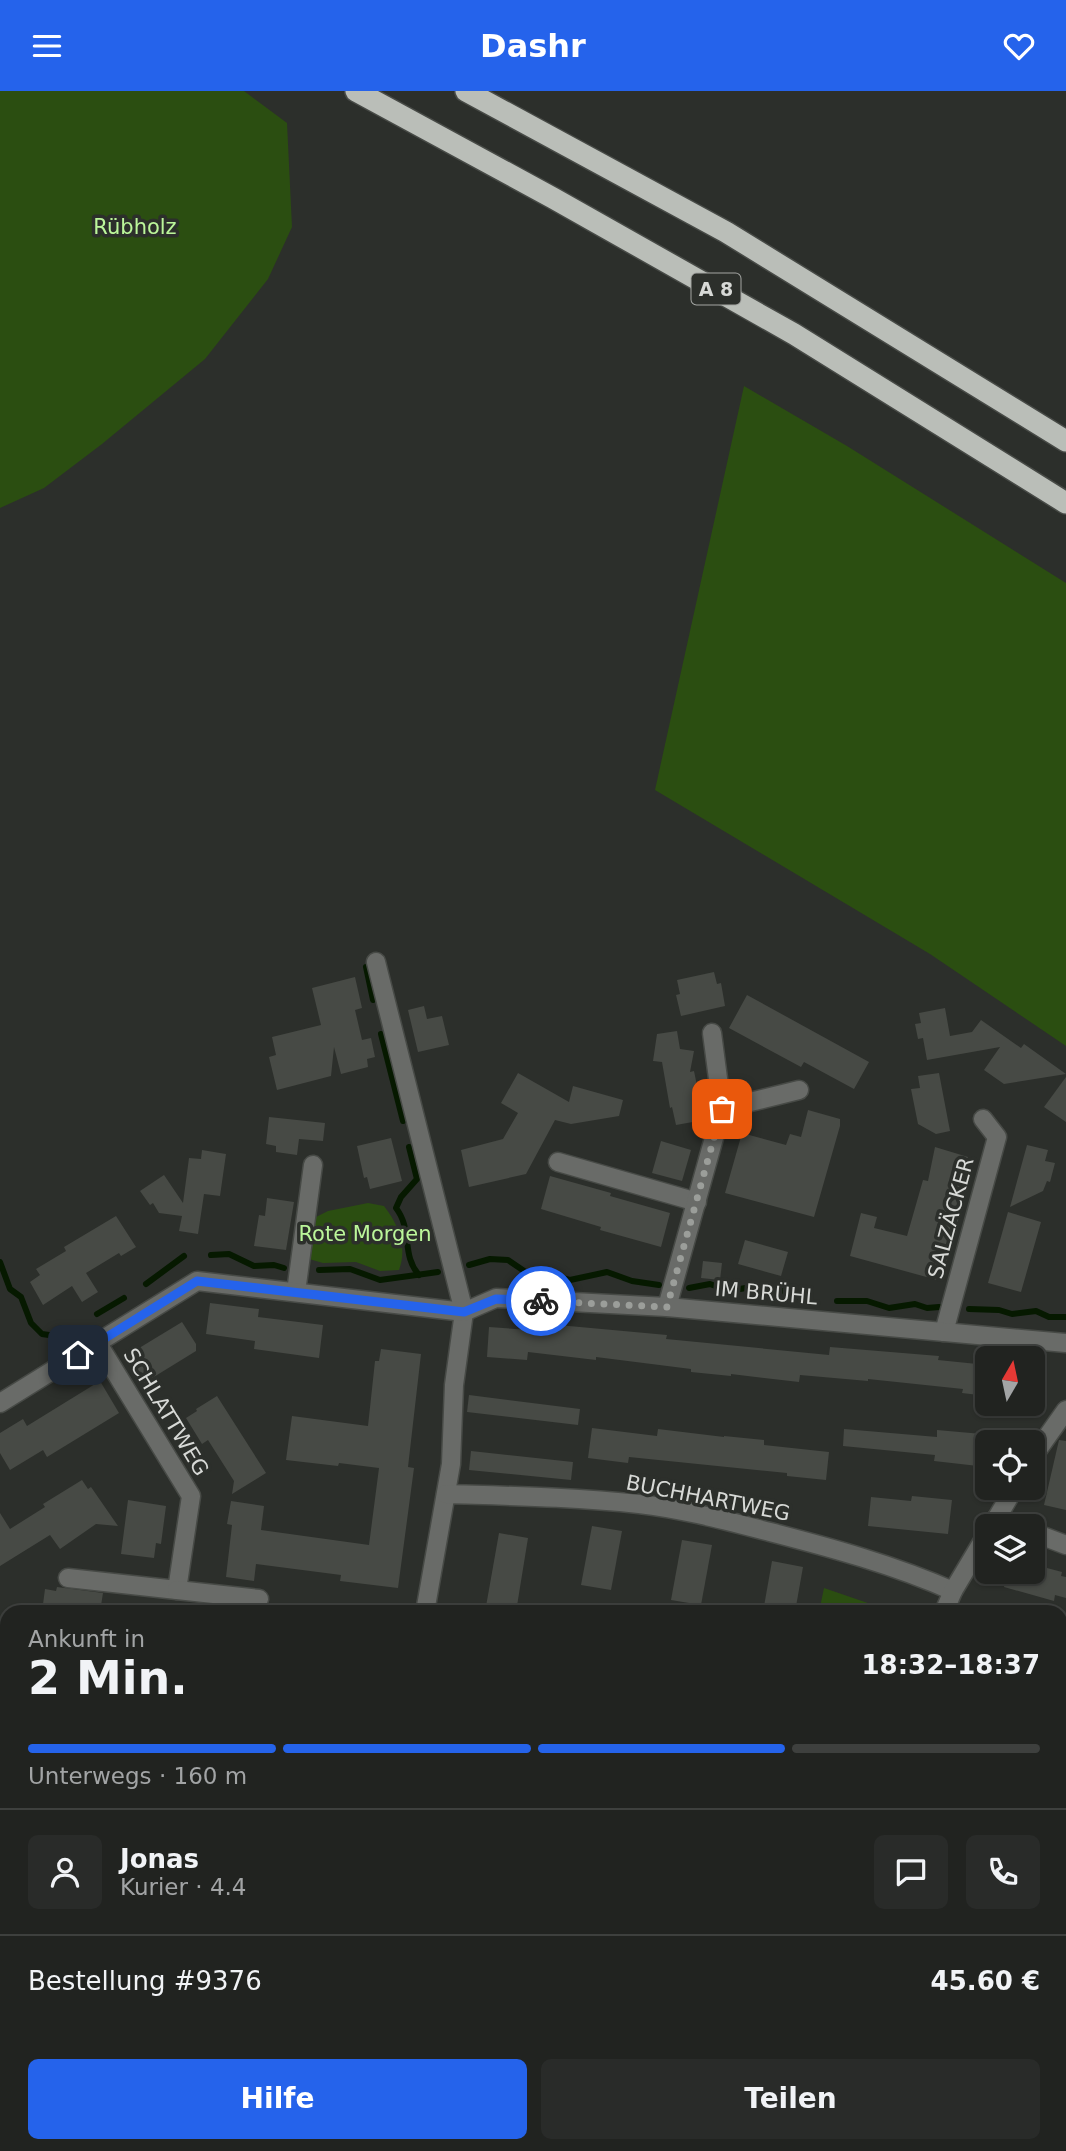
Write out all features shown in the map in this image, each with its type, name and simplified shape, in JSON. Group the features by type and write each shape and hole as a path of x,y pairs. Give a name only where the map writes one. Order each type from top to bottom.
{"highway":[{"name":"A 8","path":"356,91 565,204 794,334 1066,503"},
{"name":"A 8","path":"466,91 726,232 1066,441"}],"street":[{"path":"376,962 464,1312 454,1385 450,1464 426,1605"},
{"path":"667,1307 722,1109 712,1033"},
{"path":"722,1109 799,1090"},
{"name":"SALZÄCKER","path":"944,1332 997,1137 983,1119"},
{"path":"558,1162 696,1202"},
{"path":"296,1292 313,1165"},
{"name":"IM BRÜHL","path":"0,1403 197,1281 464,1312 496,1299 667,1307 1066,1343"},
{"name":"SCHLATTWEG","path":"97,1342 191,1496 177,1590"},
{"path":"1045,1440 1066,1410"},
{"name":"BUCHHARTWEG","path":"446,1494 628,1503 729,1521 914,1574 953,1591"},
{"path":"1045,1537 1066,1545"},
{"path":"947,1605 975,1554"},
{"path":"68,1578 259,1599"}],"green space":[{"name":"Rübholz","path":"0,91 244,91 287,123 292,227 268,279 205,359 44,488 0,508"},
{"path":"744,386 847,446 1066,583 1066,1046 930,954 655,790"},
{"name":"Rote Morgen","path":"368,1203 384,1206 394,1220 402,1244 399,1270 380,1271 356,1262 323,1263 309,1259 314,1218 328,1211"},
{"path":"824,1588 874,1605 820,1605"}],"building":[{"path":"714,972 717,984 721,983 725,1006 681,1016 676,995 680,994 677,980"},
{"path":"355,977 362,1008 355,1010 362,1040 371,1038 375,1057 367,1059 368,1067 341,1074 334,1047 331,1076 277,1090 269,1057 276,1055 272,1037 321,1025 312,988"},
{"path":"747,995 869,1062 854,1089 804,1062 801,1067 729,1028"},
{"path":"424,1006 427,1019 442,1016 449,1045 418,1052 408,1010"},
{"path":"945,1008 950,1036 972,1032 981,1020 1021,1048 1024,1044 1066,1074 1004,1084 984,1070 1000,1047 927,1060 923,1038 918,1039 915,1024 921,1023 919,1013"},
{"path":"677,1031 680,1049 694,1051 690,1072 694,1071 704,1120 676,1125 672,1107 670,1108 662,1062 653,1061 657,1034"},
{"path":"518,1073 569,1102 573,1086 623,1100 619,1116 571,1124 555,1120 526,1174 469,1187 461,1150 503,1139 518,1113 501,1103"},
{"path":"939,1073 950,1131 936,1134 918,1124 911,1089 920,1088 918,1076"},
{"path":"1066,1077 1066,1122 1044,1107"},
{"path":"808,1110 840,1119 814,1217 725,1193 742,1133 786,1145 790,1134 801,1137"},
{"path":"269,1117 325,1123 323,1141 299,1139 297,1155 276,1152 276,1146 266,1144"},
{"path":"391,1138 402,1181 370,1189 367,1177 364,1178 357,1146"},
{"path":"661,1141 691,1150 682,1181 652,1173"},
{"path":"1027,1145 1048,1150 1045,1161 1055,1163 1050,1182 1047,1181 1043,1191 1010,1207"},
{"path":"935,1147 968,1157 961,1190 966,1192 941,1281 850,1256 861,1213 877,1217 874,1228 907,1236 923,1180 928,1181"},
{"path":"202,1150 226,1154 220,1196 204,1194 198,1234 179,1231 182,1216 159,1213 140,1191 164,1175 183,1203 189,1158 201,1159"},
{"path":"550,1176 670,1213 661,1247 600,1230 601,1227 541,1209"},
{"path":"267,1198 294,1202 286,1250 254,1246 259,1215 265,1216"},
{"path":"1008,1212 1041,1222 1021,1292 988,1283"},
{"path":"116,1216 136,1247 121,1256 119,1253 86,1273 98,1292 82,1302 72,1286 43,1305 30,1282 40,1275 36,1269 66,1251 64,1247"},
{"path":"745,1240 788,1252 781,1276 738,1264"},
{"path":"703,1261 722,1263 720,1280 701,1278"},
{"path":"210,1303 259,1309 258,1317 323,1325 319,1358 254,1349 255,1341 206,1334"},
{"path":"182,1322 196,1344 196,1351 144,1383 126,1356"},
{"path":"558,1325 829,1355 830,1347 939,1356 938,1360 975,1364 975,1395 962,1393 963,1389 868,1379 800,1375 799,1382 731,1376 596,1357 596,1360 528,1352 527,1360 487,1357 489,1327 557,1332"},
{"path":"381,1349 421,1354 408,1467 414,1468 398,1588 340,1581 341,1575 256,1564 254,1581 226,1577 232,1525 227,1524 231,1501 264,1506 261,1530 369,1545 379,1468 286,1460 292,1416 368,1426 375,1361 379,1361"},
{"path":"100,1381 119,1413 47,1457 43,1450 10,1470 0,1453 0,1433 23,1419 27,1426"},
{"path":"469,1395 580,1409 578,1425 467,1412"},
{"path":"217,1396 266,1473 232,1494 234,1481 208,1440 202,1444 186,1418"},
{"path":"592,1428 657,1436 658,1429 764,1440 764,1445 829,1452 826,1480 787,1476 787,1473 629,1457 628,1463 588,1458"},
{"path":"844,1429 937,1437 937,1430 975,1433 975,1466 934,1461 935,1455 843,1446"},
{"path":"1059,1440 1066,1441 1066,1510 1044,1505"},
{"path":"471,1451 573,1462 571,1480 469,1470"},
{"path":"82,1480 88,1489 91,1487 118,1526 96,1524 60,1549 50,1535 0,1566 0,1513 10,1529 45,1507 43,1504"},
{"path":"912,1496 952,1500 948,1534 868,1526 871,1497 911,1501"},
{"path":"128,1500 166,1506 161,1544 156,1543 154,1558 121,1554"},
{"path":"592,1526 622,1531 611,1590 581,1585"},
{"path":"499,1533 528,1538 517,1605 486,1605"},
{"path":"682,1540 712,1545 701,1605 671,1600"},
{"path":"772,1561 803,1567 796,1605 764,1605"},
{"path":"1045,1567 1062,1572 1061,1576 1066,1577 1066,1598 1055,1595 1054,1601 1004,1587 1005,1584 1045,1584"},
{"path":"57,1587 103,1593 101,1605 43,1605 45,1589 56,1591"}],"waterway":[{"path":"366,967 373,1000"},
{"path":"381,1034 403,1121"},
{"path":"409,1147 417,1179 401,1197 396,1208 404,1225 410,1259 419,1275"},
{"path":"211,1255 229,1254 254,1266 274,1265 284,1268"},
{"path":"146,1284 184,1256"},
{"path":"469,1265 490,1259 508,1260 530,1275 547,1273 570,1280 607,1272 632,1281 659,1285"},
{"path":"0,1262 10,1289 21,1297 31,1323 42,1334 56,1336 76,1328"},
{"path":"319,1270 350,1269 380,1280 438,1272"},
{"path":"689,1288 710,1284 729,1291 773,1287 805,1299"},
{"path":"97,1314 124,1298"},
{"path":"837,1301 867,1301 889,1308 915,1304 927,1308 939,1307"},
{"path":"969,1309 999,1310 1012,1314 1036,1311 1049,1317 1066,1317"}],"way so far":[{"path":"541,1301 667,1307 722,1109"}],"route":[{"path":"78,1355 197,1281 464,1312 496,1299 541,1301"}]}
